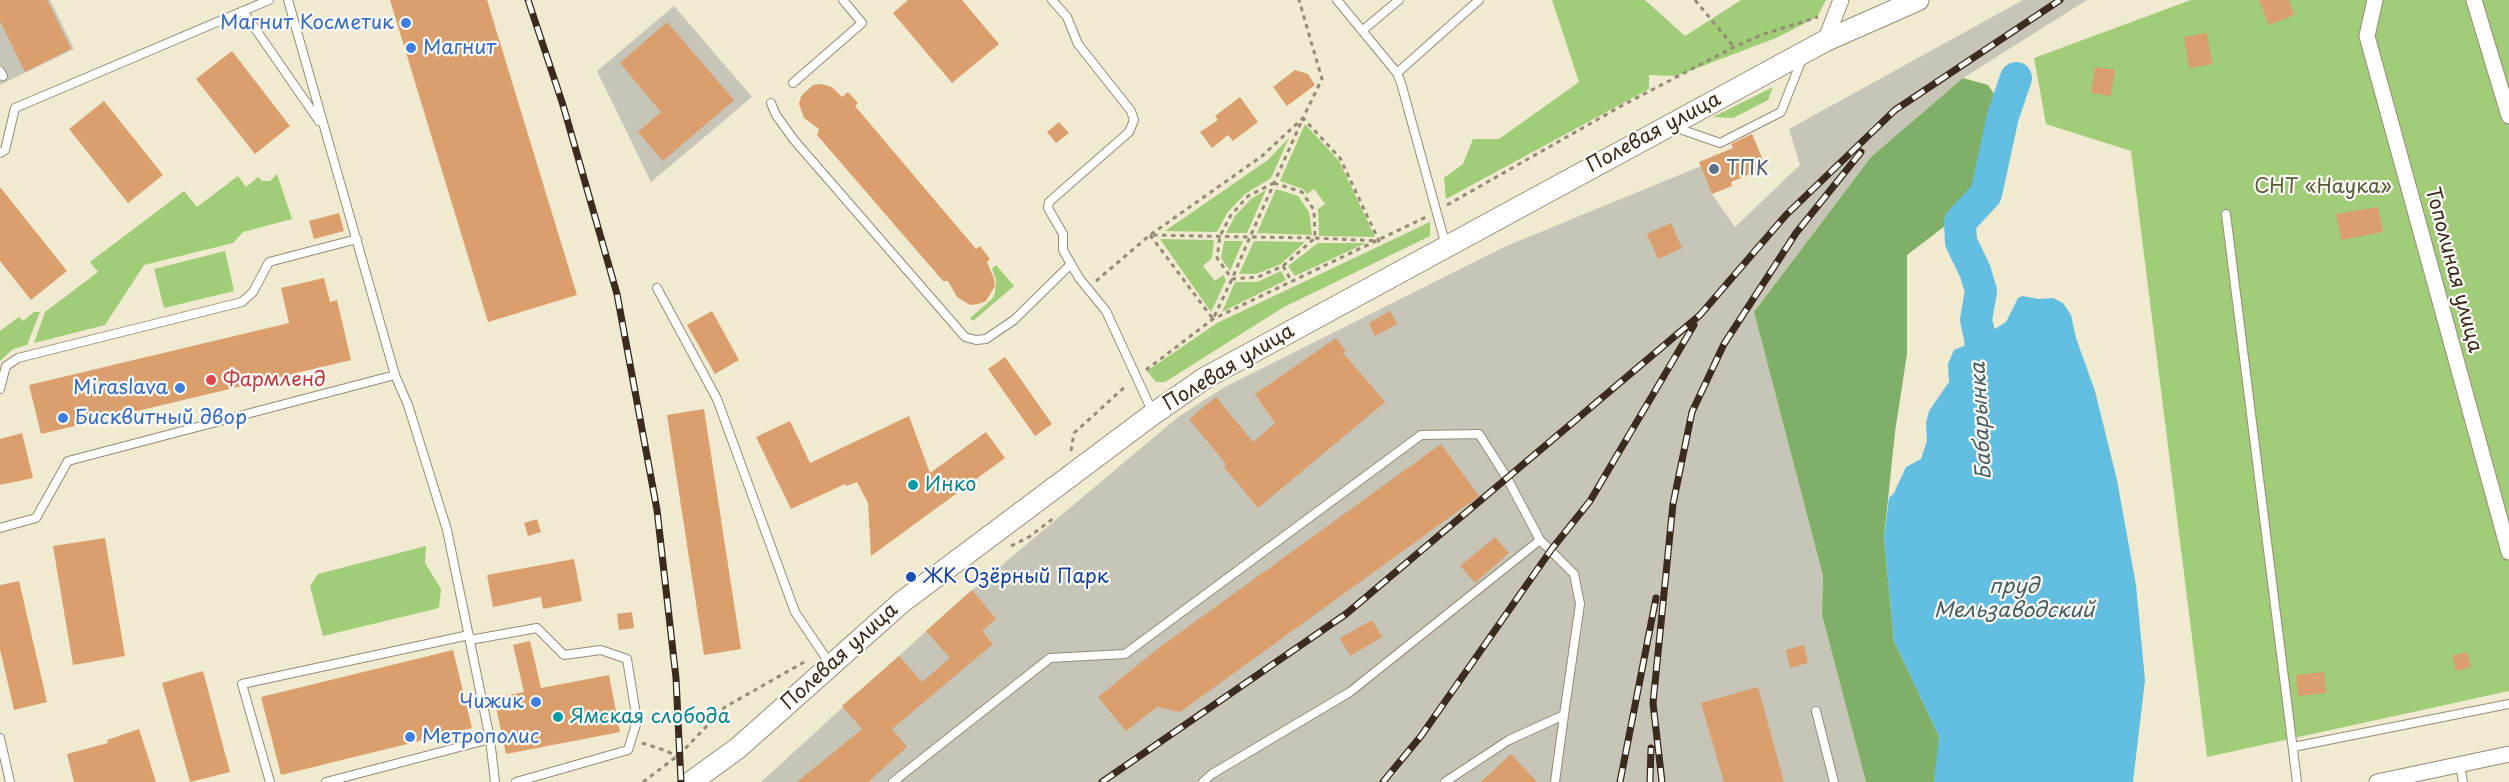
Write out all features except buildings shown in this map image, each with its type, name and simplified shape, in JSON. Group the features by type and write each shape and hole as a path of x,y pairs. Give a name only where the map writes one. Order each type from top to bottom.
{"street":[{"path":"1825,41 1841,0"},
{"name":"Полевая улица","path":"691,782 738,748 902,602 1153,414 1205,378 1805,51 1918,0"},
{"name":"Тополиная улица","path":"2375,0 2367,36 2509,552"},
{"path":"2474,0 2509,116"},
{"path":"2377,782 2509,754"}],"lane":[{"path":"0,153 5,150 15,108 269,0"},
{"path":"288,0 394,375 408,405 447,530 490,739 495,782"},
{"path":"793,83 862,23 843,0"},
{"path":"1052,0 1066,17 1078,44 1131,111 1134,120 1129,132 1049,202 1048,208 1063,234 1063,250 1106,311 1153,414"},
{"path":"1337,0 1397,73 1446,246"},
{"path":"1363,30 1399,0"},
{"path":"1397,73 1479,0"},
{"path":"243,11 323,127"},
{"path":"1669,125 1720,142 1781,112 1805,51"},
{"path":"771,103 776,116 794,140 965,337 976,340 986,339 1014,320 1071,264"},
{"path":"2226,214 2297,782"},
{"path":"0,389 6,366 18,358 242,302 253,292 269,262 357,239"},
{"path":"657,288 717,399 795,612 831,665"},
{"path":"0,528 36,518 68,461 394,375"},
{"path":"892,782 1050,658 1125,654 1421,435 1479,434 1507,478 1540,540 1574,574 1580,604 1555,782"},
{"path":"1203,782 1212,774 1350,692 1540,540"},
{"path":"270,782 242,684 470,637 537,628 564,655 601,650 627,659 637,721 628,750 516,782"},
{"path":"2293,747 2509,704"},
{"path":"1816,711 1834,782"},
{"path":"1445,782 1509,740 1564,715"},
{"path":"0,738 10,782"},
{"path":"326,782 490,739"},
{"path":"2460,765 2463,782"}],"path":[{"path":"1150,235 1213,319 1322,79 1299,0"},
{"path":"1695,0 1734,48"},
{"path":"1088,287 1150,235 1262,156 1303,117"},
{"path":"1150,235 1379,241 1340,158 1303,117"},
{"path":"1232,279 1217,258 1220,236 1231,215 1248,196 1274,183 1302,192 1314,210 1316,238"},
{"path":"1232,279 1258,277 1283,266 1316,238"},
{"path":"1283,266 1292,282"},
{"path":"652,746 677,756"}],"shaded area":[{"path":"0,0 50,0 74,49 0,85"},
{"path":"2023,0 2087,0 1963,78 1871,157 1754,312 1823,576 1822,615 1866,782 761,782 958,602 1178,417 1223,388 1504,247 1701,166 1712,194 1735,227 1800,165 1789,129"},
{"path":"674,6 752,97 651,182 597,71"}],"green space":[{"path":"1552,0 1645,0 1685,36 1741,0 1826,0 1817,17 1776,38 1676,76 1649,75 1649,89 1446,199 1444,178 1463,164 1473,139 1499,139 1579,82"},
{"name":"СНТ «Наука»","path":"2191,0 2509,0 2509,691 2207,757 2131,151 2046,124 2034,58"},
{"path":"1963,78 1988,85 1999,101 1981,189 1954,219 1907,255 1907,354 1895,432 1884,538 1894,641 1939,736 1937,776 1934,782 1866,782 1822,615 1823,576 1754,312 1871,157"},
{"path":"1773,87 1768,100 1733,118 1713,117"},
{"path":"1305,124 1339,161 1375,237 1319,236 1318,209 1325,204 1314,189 1307,194 1303,189 1280,181"},
{"path":"1289,138 1271,178 1245,194 1227,213 1217,232 1165,231 1268,160"},
{"path":"277,174 292,219 243,232 233,243 144,265 105,325 34,343 45,312 98,272 90,262 184,191 197,207 238,176 246,187 258,177 262,181 270,181"},
{"path":"1276,189 1298,196 1309,212 1312,235 1257,233"},
{"path":"1266,190 1247,233 1226,233 1235,216 1251,199"},
{"path":"1430,222 1430,236 1284,307 1165,382 1156,382 1147,371 1217,323"},
{"path":"1160,239 1214,240 1212,258 1203,266 1215,281 1223,275 1226,280 1211,312"},
{"path":"1224,241 1243,241 1230,271 1221,258"},
{"path":"1254,241 1305,242 1281,264 1256,274 1239,274"},
{"path":"1318,243 1366,243 1295,276 1288,266"},
{"path":"225,251 234,291 164,308 154,269"},
{"path":"996,265 1014,286 973,321 970,318 992,299 995,293 996,280 992,269"},
{"path":"1281,271 1286,280 1222,312 1235,282 1257,282"},
{"path":"34,312 40,312 27,345 13,349 0,361 0,331 19,317 23,321"},
{"path":"426,546 425,563 441,589 439,608 323,636 310,586 318,574"}],"water":[{"name":"пруд Мельзаводский","path":"2022,296 2039,299 2053,298 2063,303 2071,315 2076,338 2095,391 2117,480 2136,585 2145,680 2133,782 1934,782 1939,736 1894,641 1884,538 1889,498 1894,493 1906,467 1921,459 1927,441 1926,423 1929,411 1949,382 1948,364 1954,350 1974,342 2006,322 2018,298"}],"waterway":[{"name":"Бабарынка","path":"1982,382 1980,337 1976,320 1981,291 1975,271 1961,242 1960,222 1986,194 2003,116 2016,78"}],"railway":[{"path":"528,0 563,105 617,294 657,510 676,678 681,782"},
{"path":"1102,782 1346,614 1700,315 1786,215 1895,110 2060,0"},
{"path":"1662,782 1653,703 1673,504 1692,412 1724,344 1796,233 1861,152"},
{"path":"1383,782 1421,736 1551,550 1590,501 1694,325"},
{"path":"1620,782 1656,598"},
{"path":"1650,782 1651,748"}],"place":[{"name":"Магнит Косметик","path":"406,23"},
{"name":"Магнит","path":"411,48"},
{"name":"ТПК","path":"1714,169"},
{"name":"Фармленд","path":"211,380"},
{"name":"Miraslava","path":"180,388"},
{"name":"Бисквитный двор","path":"63,418"},
{"name":"Инко","path":"913,485"},
{"name":"ЖК Озёрный Парк","path":"911,577"},
{"name":"Чижик","path":"536,702"},
{"name":"Ямская слобода","path":"558,717"},
{"name":"Метрополис","path":"410,737"}]}
